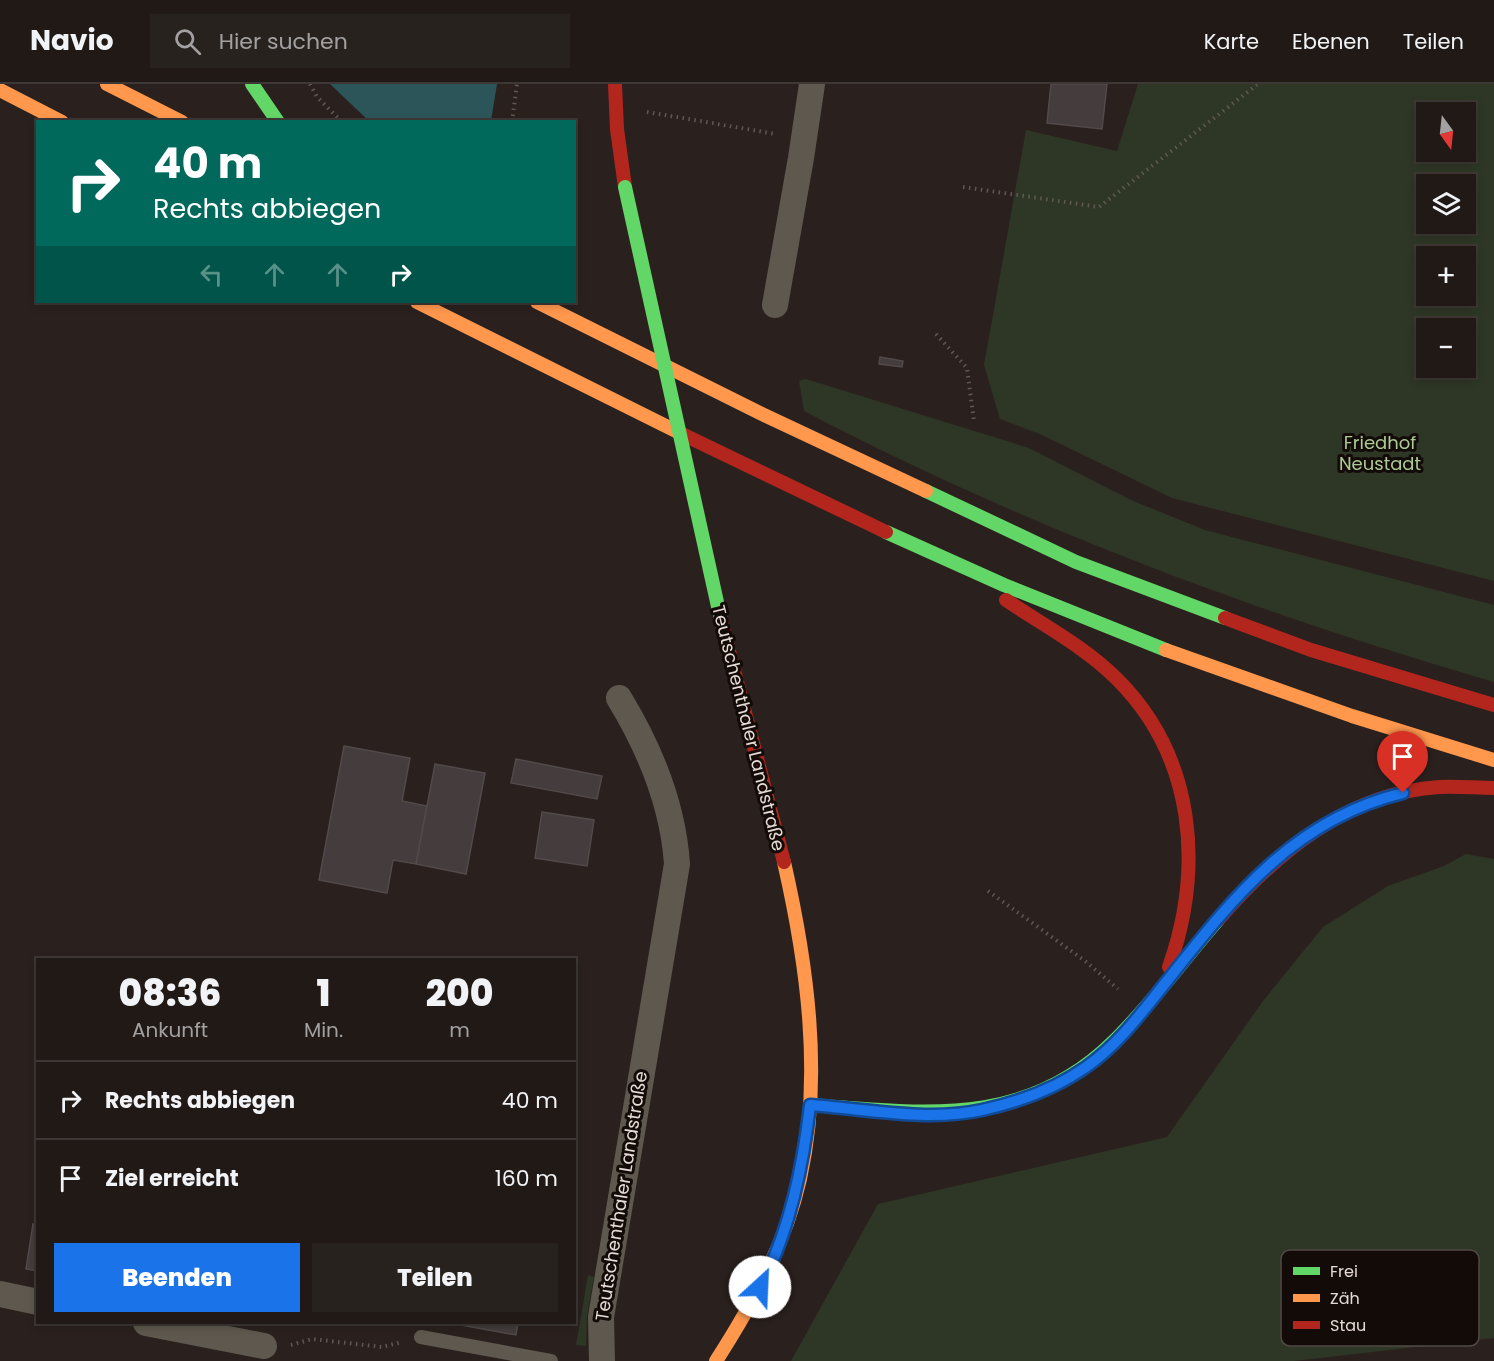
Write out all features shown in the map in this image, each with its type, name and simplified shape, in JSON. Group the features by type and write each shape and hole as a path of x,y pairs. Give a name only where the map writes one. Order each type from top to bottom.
{"main road":[{"path":"107,84 178,120"},
{"path":"252,84 277,120"},
{"name":"Teutschenthaler Landstraße","path":"615,84 617,129 625,187 721,620 777,838 797,931 808,999 810,1105 805,1156 769,1270 717,1361"},
{"path":"0,90 58,120"},
{"path":"419,303 936,555 1125,634 1305,702 1494,760"},
{"path":"539,303 762,414 1076,562 1311,650 1494,705"},
{"path":"936,555 1096,661 1118,679 1136,699 1161,740 1172,764 1182,801 1189,866 1181,931 1160,990"},
{"path":"810,1105 931,1115 959,1114 1004,1105 1046,1091 1086,1067 1118,1040 1250,881 1292,844 1319,826 1348,811 1403,793 1456,786 1494,788"}],"street":[{"path":"775,304 812,84"},
{"name":"Teutschenthaler Landstraße","path":"602,1361 600,1317 677,864 671,819 652,758 619,698"},
{"path":"0,1294 36,1302"},
{"path":"151,1324 264,1346"}],"lane":[{"path":"421,1337 551,1361"}],"path":[{"path":"310,84 317,98 340,120"},
{"path":"512,120 517,84"},
{"path":"963,187 1099,207 1258,84"},
{"path":"644,111 804,139"},
{"path":"936,334 967,368 974,421"},
{"path":"988,891 1085,961 1144,1011"},
{"path":"264,1346 289,1346 312,1339 382,1347 421,1337"}],"green space":[{"name":"Friedhof Neustadt","path":"1138,84 1494,84 1494,581 1172,498 1042,435 1000,419 984,365 1026,130 1117,151"},
{"path":"806,379 1029,448 1131,500 1205,530 1494,605 1494,682 1317,627 1229,596 1142,564 971,492 804,411 799,381"},
{"path":"1466,854 1494,859 1494,1338 1479,1340 1479,1250 1281,1250 1281,1346 1424,1346 1294,1361 791,1361 878,1204 1167,1137 1263,1001 1323,927 1388,886 1444,866"},
{"path":"588,1275 594,1277 587,1315 586,1346 576,1345"}],"water":[{"path":"330,84 497,84 491,120 368,120"}],"building":[{"path":"1051,84 1107,84 1102,129 1047,123"},
{"path":"880,357 903,361 902,367 879,364"},
{"path":"344,746 410,758 402,801 427,806 416,864 393,860 387,893 319,880"},
{"path":"516,759 602,776 597,799 511,783"},
{"path":"435,764 485,773 466,874 416,864"},
{"path":"542,812 594,820 587,866 535,858"},
{"path":"33,1224 36,1225 36,1271 26,1269"},
{"path":"456,1324 518,1324 516,1335"}],"traffic: fast":[{"path":"252,84 277,120"},
{"path":"625,187 721,620"},
{"path":"926,491 1076,562 1225,618"},
{"path":"886,532 1004,585 1166,650"},
{"path":"810,1105 893,1111 971,1109 1009,1102 1045,1089 1080,1069 1114,1041 1218,920"}],"traffic: slow":[{"path":"107,84 178,120"},
{"path":"0,90 58,120"},
{"path":"419,303 682,434"},
{"path":"539,303 762,414 926,491"},
{"path":"1166,650 1352,716 1494,760"},
{"path":"716,1361 766,1274 786,1227 800,1179 807,1140 811,1060 809,1020 799,940 784,862"}],"traffic: jam":[{"path":"615,84 617,129 625,187"},
{"path":"682,434 886,532"},
{"path":"1006,600 1105,667 1143,710 1163,743 1177,778 1185,815 1188,852 1187,891 1180,929 1169,967"},
{"path":"1225,618 1311,650 1494,705"},
{"path":"721,620 784,862"},
{"path":"1218,920 1240,895 1289,850 1344,814 1374,801 1405,792 1439,787 1494,788"}],"route":[{"path":"760,1287 769,1270 805,1156 810,1105 931,1115 959,1114 1004,1105 1046,1091 1086,1067 1130,1028 1205,933 1250,881 1269,863 1319,826 1377,799 1403,793"}]}
